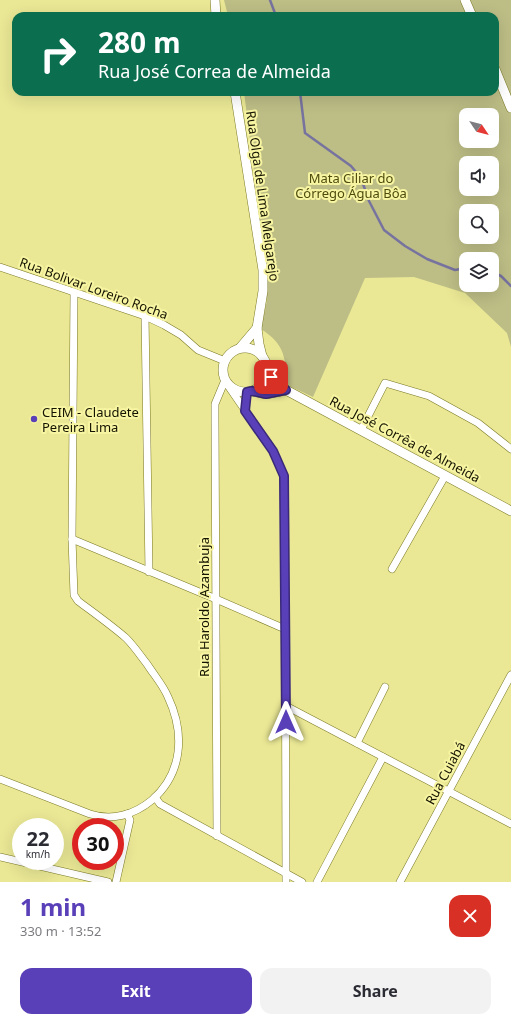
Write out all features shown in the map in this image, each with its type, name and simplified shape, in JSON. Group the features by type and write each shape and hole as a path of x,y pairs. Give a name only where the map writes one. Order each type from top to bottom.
{"street":[{"path":"215,0 216,12"},
{"path":"465,0 470,12"},
{"path":"499,76 508,93 511,108"},
{"name":"Rua Olga de Lima Melgarejo","path":"236,96 263,270 263,291 257,328 262,356"},
{"name":"Rua Bolivar Loreiro Rocha","path":"0,267 145,316 164,325 181,336 198,350 225,361"},
{"path":"0,779 96,816 114,817 127,814 142,807 155,797 168,782 176,764 178,737 175,717 163,686 126,639 78,600 74,595 72,539 74,292"},
{"path":"145,316 149,572"},
{"path":"257,328 240,348 228,355 223,371 226,382 273,451 284,476 286,882"},
{"path":"240,348 252,349 262,356 267,366 263,383 250,392 245,411"},
{"name":"Rua José Corrêa de Almeida","path":"267,371 274,382 286,390 511,511"},
{"path":"226,382 236,391 266,394 286,390"},
{"name":"Rua Haroldo Azambuja","path":"217,836 215,404 226,382"},
{"path":"361,430 385,383 429,396 478,422 511,449"},
{"path":"392,569 445,476"},
{"path":"72,539 285,629"},
{"name":"Rua Cuiabá","path":"400,882 511,675"},
{"path":"357,743 385,687"},
{"path":"286,706 449,790 511,824"},
{"path":"317,882 383,757"},
{"path":"155,797 160,804 302,882"},
{"path":"116,882 130,820 127,814"},
{"path":"0,857 108,882"}],"green space":[{"name":"Mata Ciliar do Córrego Água Bôa","path":"224,0 511,0 511,347 507,333 465,293 462,292 499,292 499,252 459,252 459,291 414,277 365,278 313,397 287,385 286,367 283,353 275,341 261,329 267,300 267,273 245,96 499,96 499,12 227,12"}],"waterway":[{"path":"270,0 274,12"},
{"path":"300,96 305,133 351,166 361,178 369,201 384,230 405,246 427,259 455,270 459,269"},
{"path":"499,275 511,286"}],"place":[{"name":"CEIM - Claudete Pereira Lima","path":"34,419"}],"route":[{"path":"271,377 274,382 286,390 266,394 252,391 247,392 245,411 273,451 284,476 286,722"}]}
